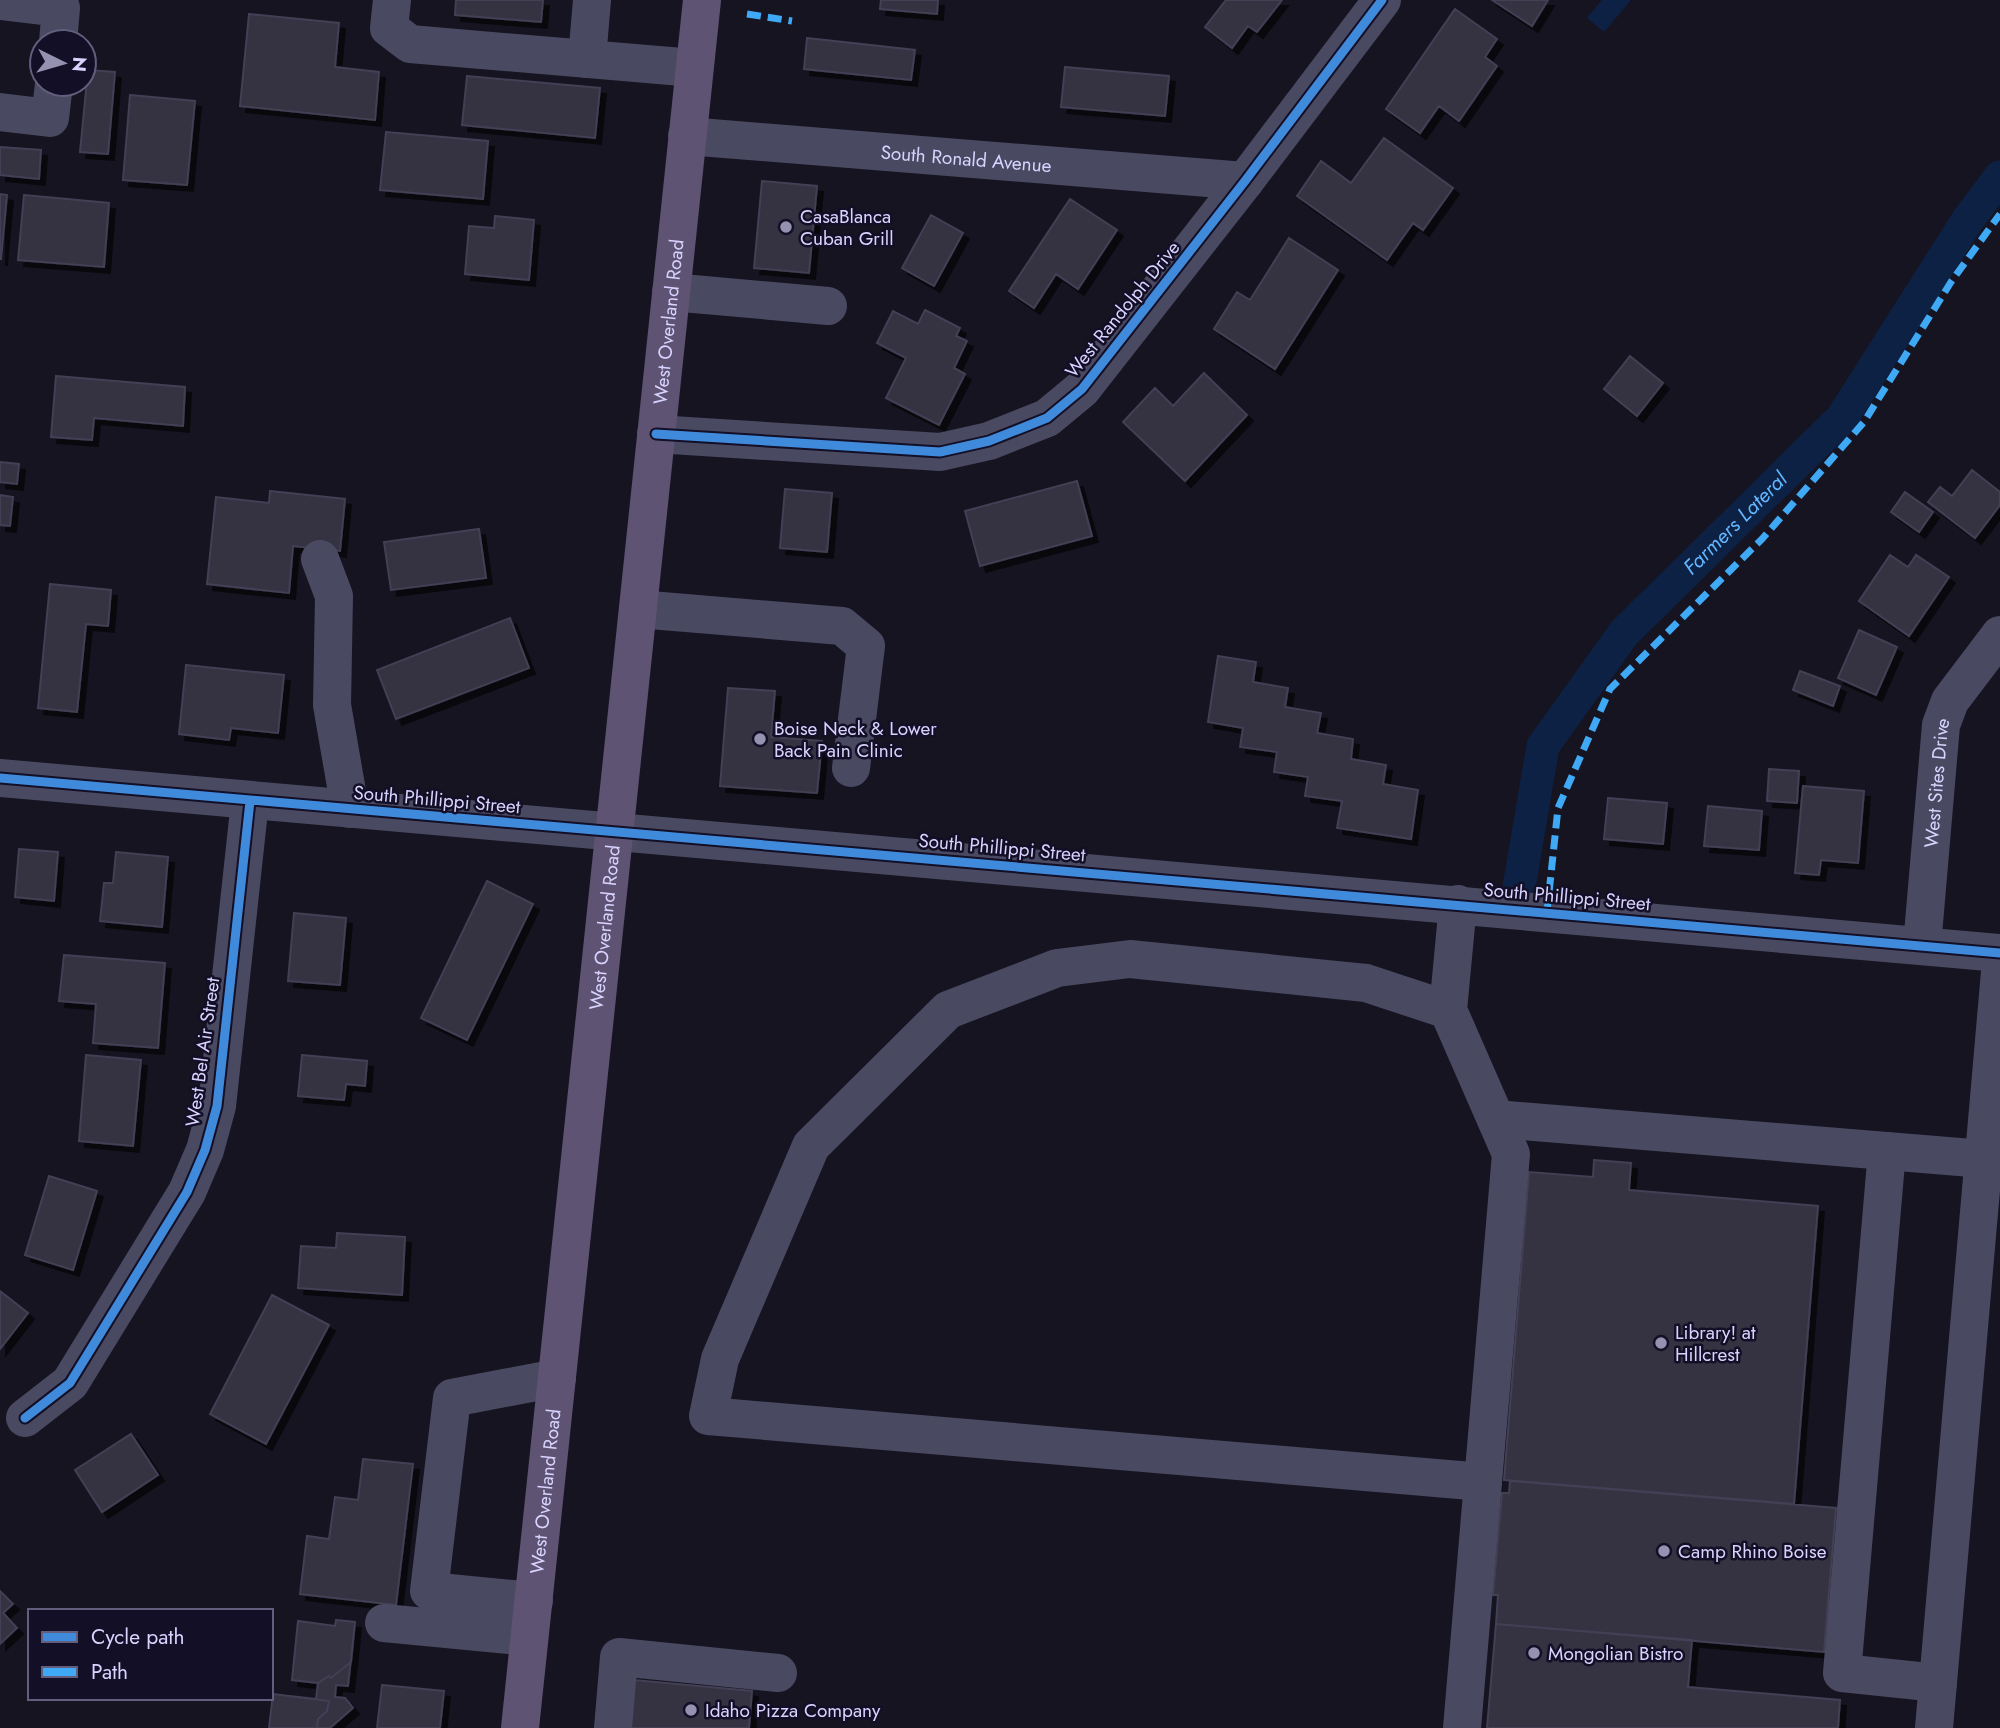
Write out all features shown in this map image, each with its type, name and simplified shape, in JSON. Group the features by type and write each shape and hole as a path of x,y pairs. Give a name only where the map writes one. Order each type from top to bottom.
{"main road":[{"name":"West Overland Road","path":"520,1728 702,0"}],"street":[{"path":"392,0 389,29 410,44 694,68"},
{"path":"587,59 592,0"},
{"name":"West Randolph Drive","path":"656,434 940,452 989,440 1047,418 1082,389 1382,0"},
{"path":"0,1 61,8 59,28"},
{"path":"0,112 50,118 52,98"},
{"name":"South Ronald Avenue","path":"687,136 1245,181"},
{"path":"671,292 828,306"},
{"path":"320,559 334,596 332,705 350,809"},
{"path":"638,609 842,626 866,646 851,768"},
{"name":"West Sites Drive","path":"1922,946 1941,724 1950,701 2000,635"},
{"name":"South Phillippi Street","path":"0,778 2000,953"},
{"name":"West Bel Air Street","path":"25,1418 70,1384 187,1192 205,1150 217,1106 250,801"},
{"path":"1458,904 1448,1010 1511,1154 1462,1728"},
{"path":"1448,1010 1366,983 1130,959 1057,968 948,1010 811,1146 720,1359 708,1416 1483,1482"},
{"path":"1934,1728 2000,972"},
{"path":"1496,1119 1984,1159"},
{"path":"1887,1151 1842,1673 1938,1683"},
{"path":"532,1619 429,1591 452,1398 557,1377"},
{"path":"384,1623 532,1619"},
{"path":"613,1728 619,1657 778,1673"}],"water":[{"path":"1602,0 1631,0 1604,32 1587,18"}],"building":[{"path":"456,0 543,0 541,22 455,15"},
{"path":"881,0 938,0 937,14 880,9"},
{"path":"1226,0 1282,0 1257,32 1248,26 1232,48 1205,27"},
{"path":"1492,0 1548,0 1532,26"},
{"path":"1455,9 1497,39 1485,57 1497,66 1459,121 1439,106 1420,133 1386,109"},
{"path":"249,14 339,23 335,67 379,72 375,120 240,106"},
{"path":"807,38 915,50 911,80 804,69"},
{"path":"1065,67 1169,76 1165,116 1061,107"},
{"path":"98,71 115,72 108,154 80,152 85,98 98,98"},
{"path":"467,76 600,88 595,138 462,125"},
{"path":"130,95 195,101 187,185 123,180"},
{"path":"386,132 488,141 483,199 380,190"},
{"path":"1384,138 1453,188 1423,230 1413,223 1387,260 1297,196 1321,161 1351,183"},
{"path":"0,147 41,150 39,179 0,175"},
{"name":"CasaBlanca Cuban Grill","path":"762,181 817,186 809,273 754,268"},
{"path":"0,194 7,195 1,259 0,259"},
{"path":"24,195 109,203 104,267 18,260"},
{"path":"1070,199 1117,230 1078,289 1056,274 1034,308 1009,291"},
{"path":"931,215 963,233 934,286 902,268"},
{"path":"495,216 534,220 529,280 465,274 469,226 494,228"},
{"path":"1289,238 1338,270 1275,369 1214,329 1237,292 1250,300"},
{"path":"925,310 960,328 956,336 967,341 954,368 965,374 939,425 886,398 906,358 877,343 893,311 918,324"},
{"path":"1630,356 1663,383 1637,416 1604,389"},
{"path":"1204,373 1247,415 1185,481 1123,422 1155,388 1173,406"},
{"path":"56,376 185,387 183,426 94,418 92,440 51,437"},
{"path":"0,462 19,464 17,484 0,482"},
{"path":"1972,470 2000,492 2000,505 1975,538 1928,502 1940,487 1952,496"},
{"path":"1077,481 1092,536 980,566 965,511"},
{"path":"785,489 832,493 827,552 780,548"},
{"path":"270,491 345,499 340,551 293,546 289,593 207,584 216,497 269,503"},
{"path":"1905,492 1933,512 1919,532 1891,512"},
{"path":"0,495 13,497 10,526 0,525"},
{"path":"479,529 486,578 391,590 384,542"},
{"path":"1890,555 1908,567 1916,555 1949,577 1909,636 1859,601"},
{"path":"50,584 111,590 108,626 86,624 77,712 38,708"},
{"path":"510,618 529,668 396,719 377,670"},
{"path":"1859,630 1897,647 1876,695 1838,678"},
{"path":"1218,656 1256,662 1253,682 1288,688 1285,707 1321,713 1317,733 1353,739 1351,759 1386,765 1383,784 1418,790 1411,839 1337,828 1342,801 1305,796 1308,777 1274,772 1277,752 1240,747 1243,728 1208,722"},
{"path":"186,665 284,675 278,733 231,728 229,740 179,734"},
{"path":"1800,671 1840,686 1833,706 1793,690"},
{"name":"Boise Neck & Lower Back Pain Clinic","path":"728,688 775,691 771,737 822,741 817,793 720,786"},
{"path":"1769,769 1799,771 1797,803 1767,801"},
{"path":"1803,786 1864,791 1858,863 1821,860 1819,875 1795,873"},
{"path":"1608,798 1667,803 1663,844 1604,839"},
{"path":"1708,806 1762,811 1759,850 1704,846"},
{"path":"19,849 58,852 54,901 15,897"},
{"path":"116,852 168,857 162,927 100,921 104,883 113,883"},
{"path":"487,881 533,904 467,1040 421,1018"},
{"path":"294,913 346,918 340,985 288,981"},
{"path":"64,955 165,963 158,1048 93,1043 96,1004 59,1001"},
{"path":"86,1055 141,1060 133,1146 79,1141"},
{"path":"302,1055 367,1061 365,1086 346,1084 344,1100 298,1096"},
{"name":"Library! at Hillcrest","path":"1594,1160 1631,1163 1629,1190 1818,1206 1794,1504 1504,1480 1529,1172 1593,1177"},
{"path":"49,1176 97,1191 73,1270 25,1255"},
{"path":"337,1233 405,1237 402,1295 298,1288 301,1246 336,1248"},
{"path":"0,1291 28,1313 0,1349"},
{"path":"272,1295 329,1325 266,1444 210,1414"},
{"path":"131,1434 158,1475 102,1512 75,1470"},
{"path":"363,1459 413,1464 396,1605 300,1594 307,1536 329,1539 335,1497 358,1500"},
{"name":"Camp Rhino Boise","path":"1510,1481 1836,1508 1824,1652 1496,1624 1498,1595 1493,1595 1502,1493 1509,1493"},
{"path":"0,1591 13,1604 3,1613 17,1628 0,1644"},
{"path":"336,1620 355,1622 348,1686 336,1685 335,1697 345,1698 353,1708 330,1728 269,1728 273,1694 316,1699 318,1683 292,1680 298,1621 335,1626"},
{"path":"336,1620 355,1622 351,1662 331,1678 329,1676 318,1683 292,1680 298,1621 335,1626"},
{"path":"1496,1624 1692,1640 1688,1687 1840,1700 1838,1728 1487,1728"},
{"name":"Idaho Pizza Company","path":"634,1680 752,1691 749,1728 630,1728"},
{"path":"382,1685 444,1691 440,1728 377,1728"},
{"path":"273,1694 329,1701 327,1711 318,1719 317,1728 269,1728"}],"waterway":[{"name":"Farmers Lateral","path":"1519,887 1543,746 1624,633 1842,418 1967,221 2000,177"}],"marked path":[{"path":"747,14 792,21"},
{"path":"1547,912 1558,808 1610,689 1762,539 1864,422 1951,282 2000,214"}],"cycle path":[{"path":"656,434 940,452 989,441 1047,418 1082,389 1382,0"},
{"path":"0,778 2000,953"},
{"path":"25,1418 70,1383 187,1192 205,1150 217,1106 250,801"}],"place":[{"name":"CasaBlanca Cuban Grill","path":"786,227"},
{"name":"Boise Neck & Lower Back Pain Clinic","path":"760,739"},
{"name":"Library! at Hillcrest","path":"1661,1343"},
{"name":"Camp Rhino Boise","path":"1664,1551"},
{"name":"Mongolian Bistro","path":"1534,1653"},
{"name":"Idaho Pizza Company","path":"691,1710"}]}
